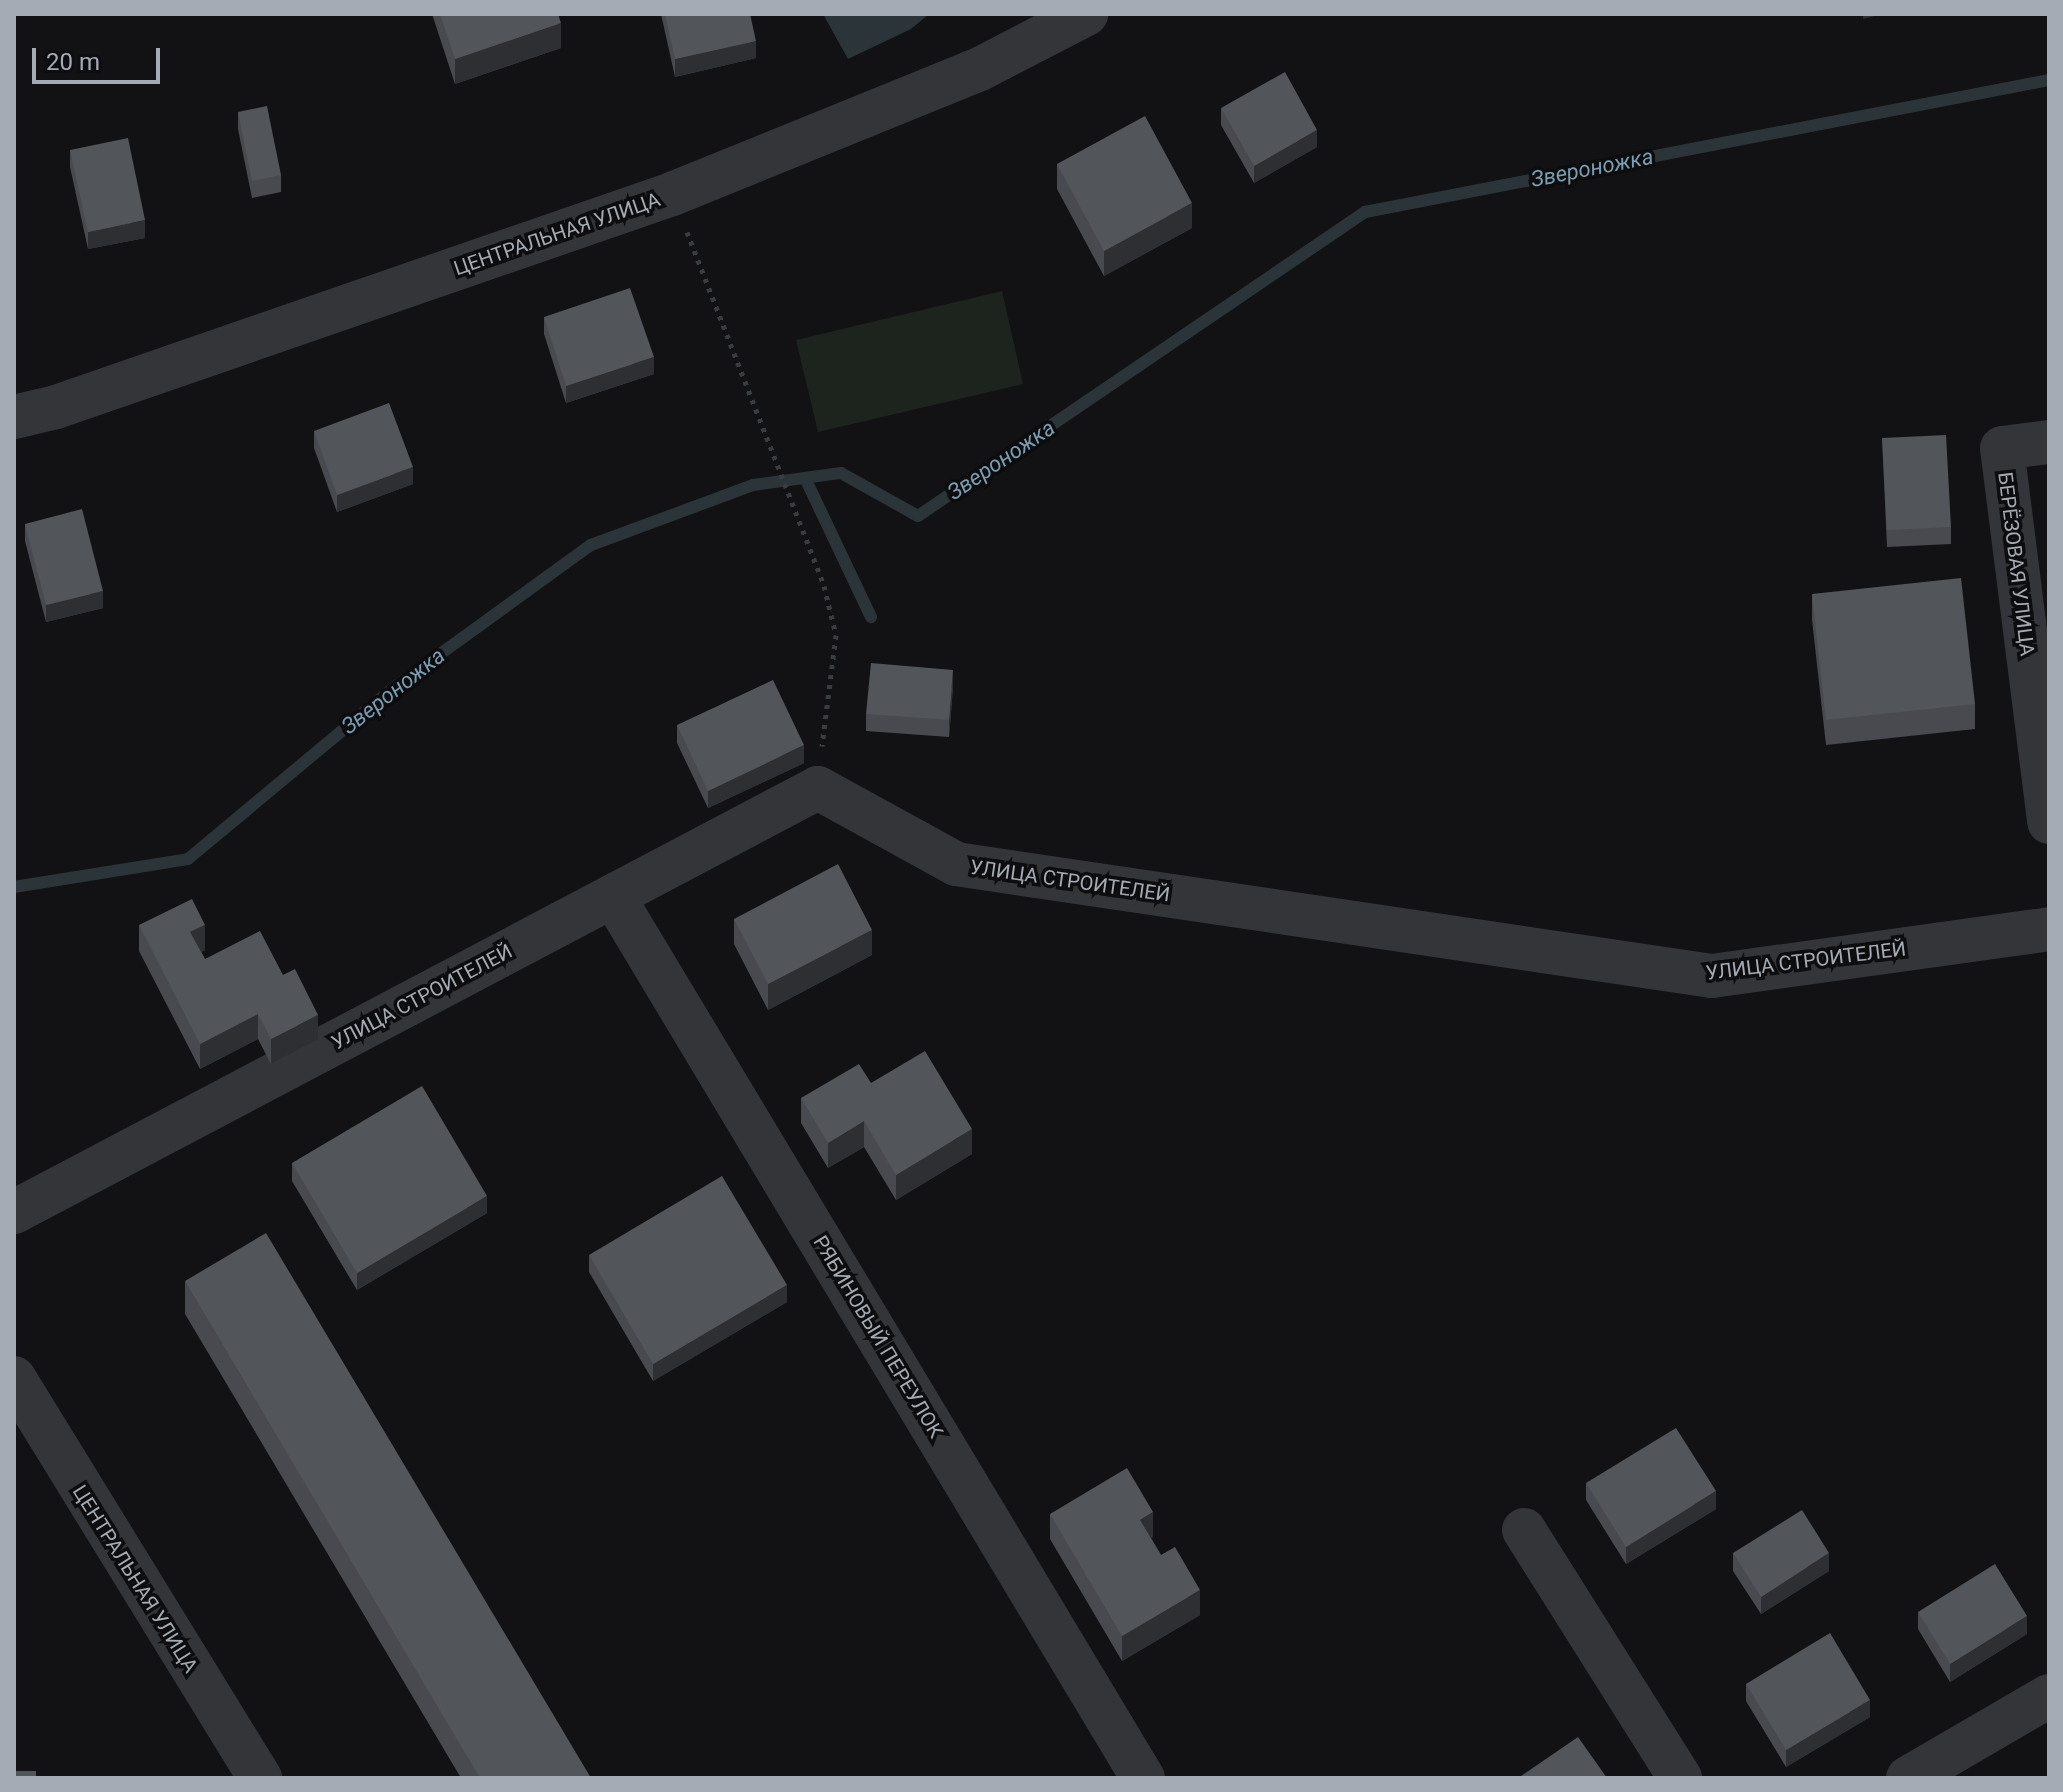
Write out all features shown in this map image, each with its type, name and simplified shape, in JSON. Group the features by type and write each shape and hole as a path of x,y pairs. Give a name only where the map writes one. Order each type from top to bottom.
{"street":[{"name":"ЦЕНТРАЛЬНАЯ УЛИЦА","path":"14,417 56,407 672,194 978,70 1086,14"},
{"name":"БЕРЁЗОВАЯ УЛИЦА","path":"2049,442 2002,448 2049,822"},
{"name":"УЛИЦА СТРОИТЕЛЕЙ","path":"14,1212 818,788 956,864 1712,976 2049,929"},
{"name":"РЯБИНОВЫЙ ПЕРЕУЛОК","path":"613,896 1143,1778"},
{"name":"ЦЕНТРАЛЬНАЯ УЛИЦА","path":"14,1378 260,1778"},
{"path":"1524,1530 1680,1778"},
{"path":"1908,1778 2049,1696"}],"path":[{"path":"672,194 824,586 836,635 818,788"}],"shaded area":[{"path":"823,14 929,14 911,29 848,59"},
{"path":"1002,291 1023,384 818,432 796,340"}],"building":[{"path":"440,14 558,14 561,23 455,59"},
{"path":"665,14 750,14 756,41 675,59"},
{"path":"1285,72 1317,130 1254,166 1221,108"},
{"path":"267,106 281,175 252,181 238,112"},
{"path":"1145,116 1192,203 1104,251 1057,164"},
{"path":"128,138 145,220 88,232 70,150"},
{"path":"630,288 654,357 566,386 544,317"},
{"path":"389,403 413,467 337,495 314,431"},
{"path":"1946,435 1951,527 1887,530 1882,438"},
{"path":"82,509 103,591 46,605 25,524"},
{"path":"1961,578 1975,704 1826,720 1812,594"},
{"path":"871,663 953,670 949,720 866,714"},
{"path":"773,680 804,745 708,791 677,725"},
{"path":"838,864 872,930 768,984 734,919"},
{"path":"192,899 205,925 190,932 205,959 260,931 283,975 295,969 318,1015 271,1039 258,1014 200,1044 139,925"},
{"path":"925,1051 972,1129 896,1175 864,1121 828,1143 801,1098 859,1064 871,1083"},
{"path":"422,1086 487,1196 357,1273 292,1163"},
{"path":"722,1176 787,1285 653,1364 589,1255"},
{"path":"266,1233 591,1778 480,1778 185,1281"},
{"path":"1676,1428 1716,1491 1626,1547 1586,1483"},
{"path":"1127,1468 1153,1512 1140,1520 1161,1555 1175,1547 1200,1590 1122,1636 1050,1514"},
{"path":"1802,1510 1829,1553 1761,1597 1733,1553"},
{"path":"1995,1564 2027,1616 1950,1664 1918,1612"},
{"path":"1830,1633 1870,1700 1786,1750 1746,1684"},
{"path":"1578,1737 1607,1778 1518,1778"},
{"path":"14,1771 36,1771 36,1778 14,1778"}],"waterway":[{"name":"Звероножка","path":"14,887 188,859 396,686 591,545 753,485 841,473 918,516 1365,212 2049,80"},
{"path":"805,478 871,617"}]}
